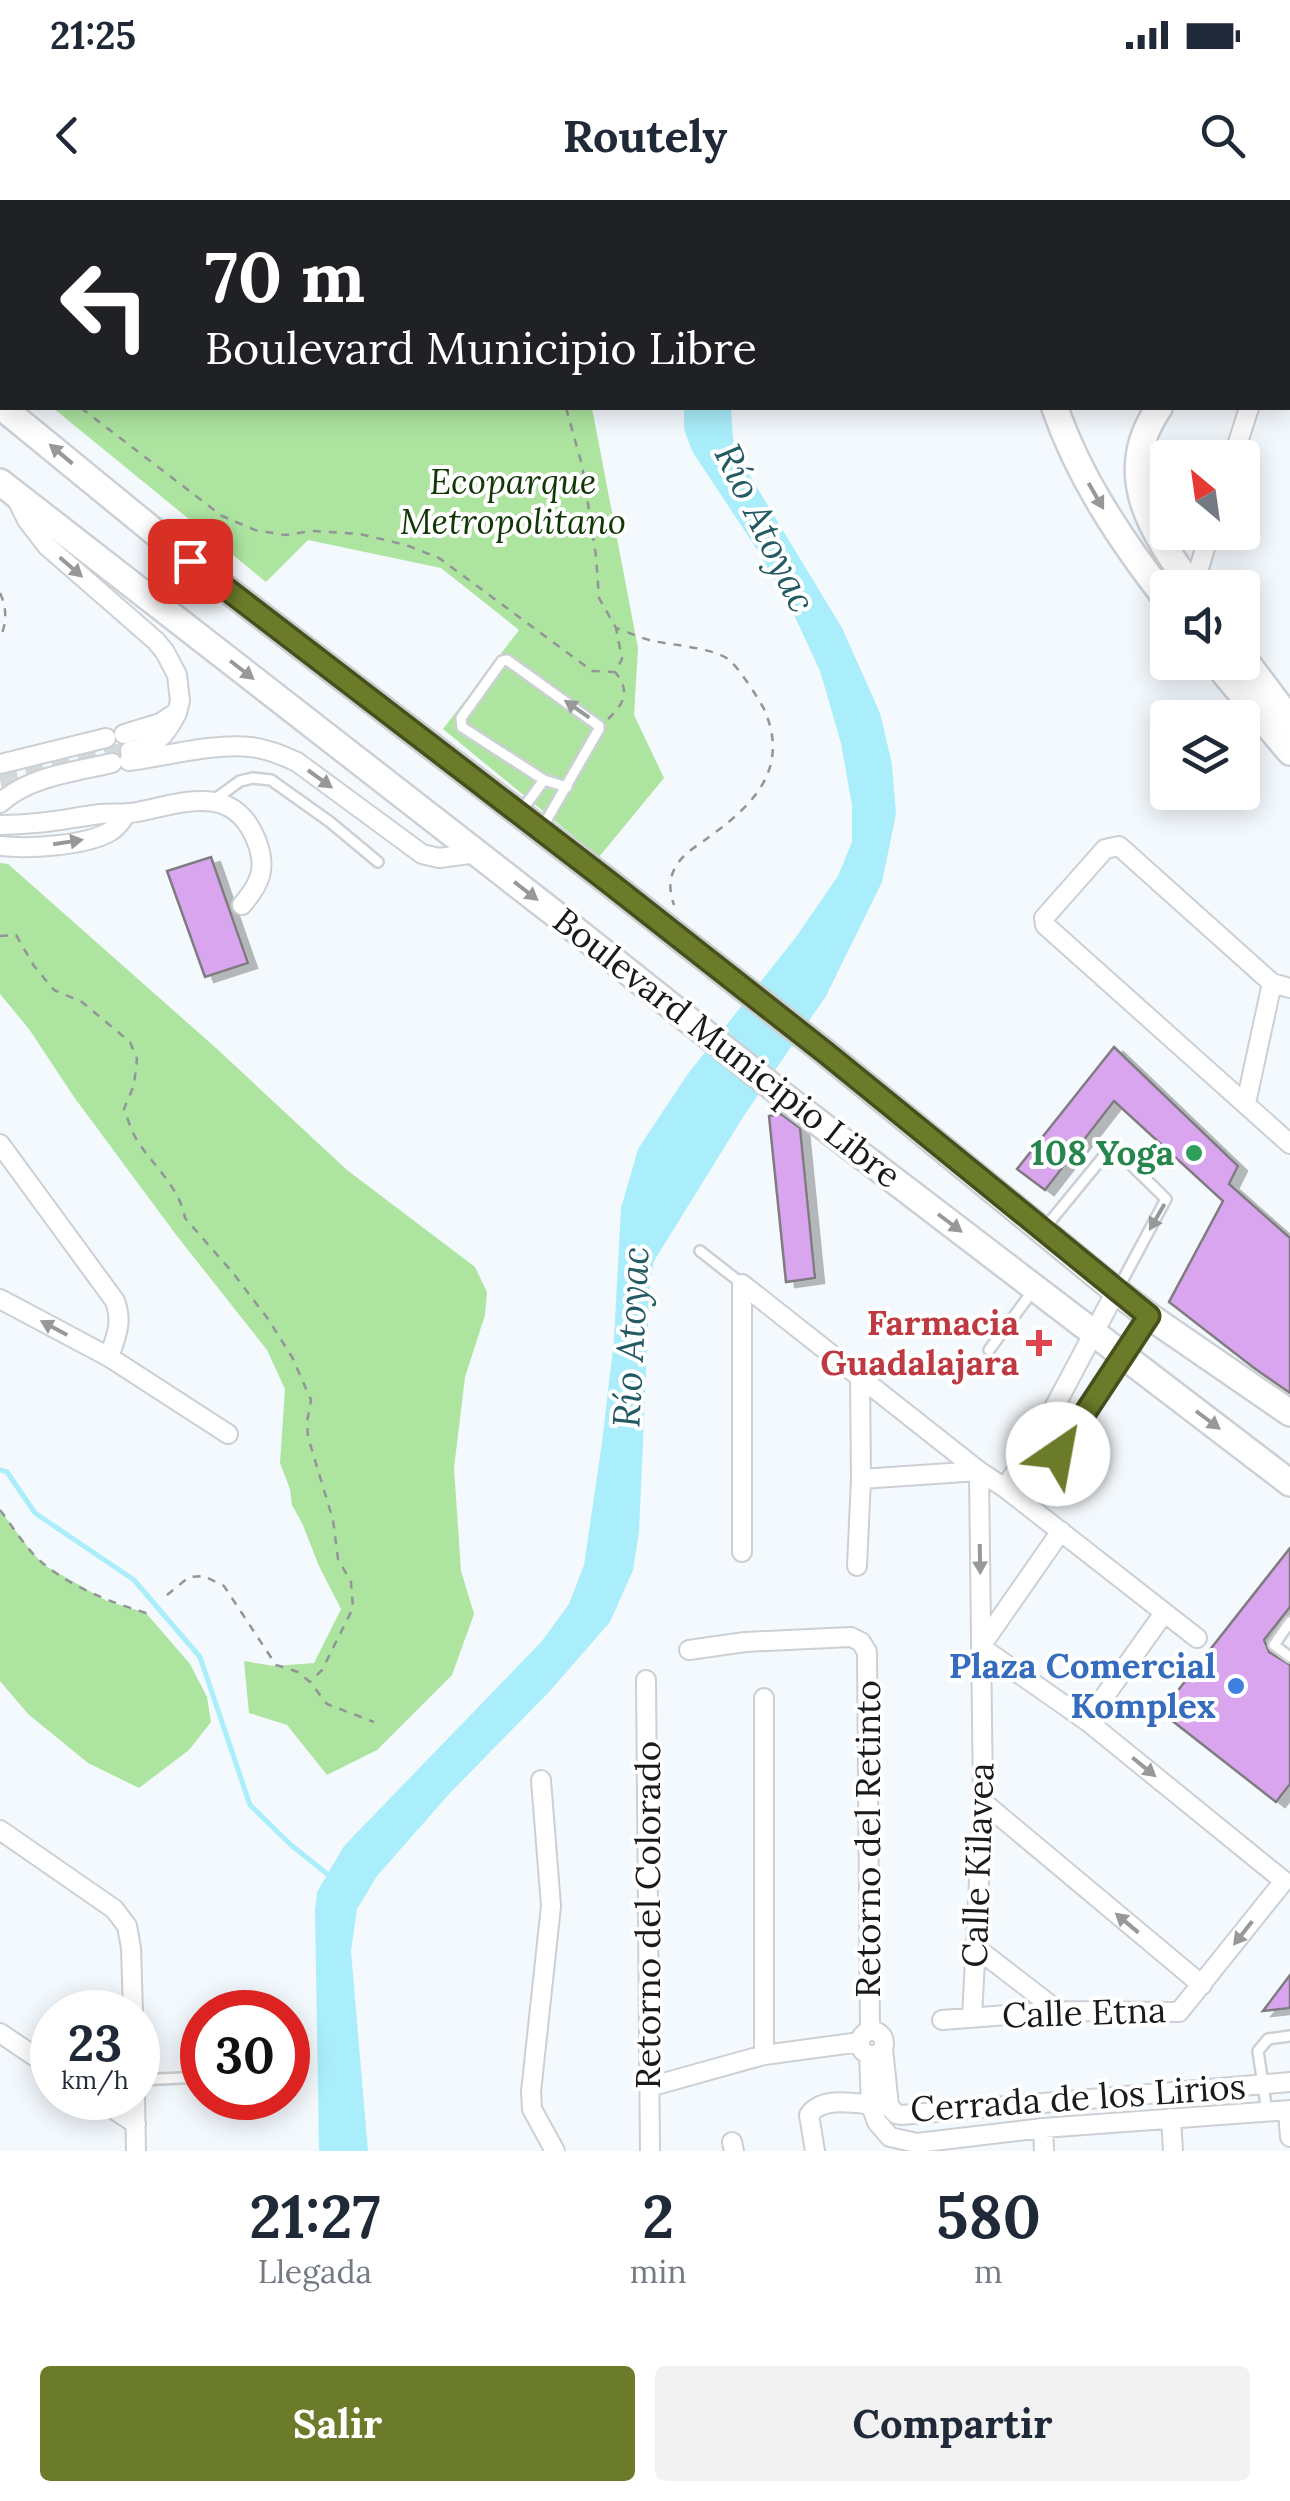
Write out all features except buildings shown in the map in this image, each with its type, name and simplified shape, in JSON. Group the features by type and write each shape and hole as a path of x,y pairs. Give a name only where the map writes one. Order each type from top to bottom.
{"main road":[{"name":"Boulevard Municipio Libre","path":"7,410 190,561 826,1053 1116,1291 1290,1413"},
{"path":"1056,410 1066,442 1097,499 1150,575"},
{"path":"1158,410 1144,437 1137,471 1151,523 1180,570"},
{"name":"Boulevard Municipio Libre","path":"6,486 789,1100 1290,1483"},
{"path":"1260,678 1288,711"},
{"path":"1230,680 1290,752"}],"street":[{"path":"1239,440 1248,410"},
{"path":"0,802 20,789 120,749 177,712 180,701 177,676 165,652 47,546 6,486"},
{"path":"0,764 120,749 254,747 297,762 422,854 439,858 477,853"},
{"path":"20,789 16,806 24,821 31,825"},
{"path":"0,824 31,825 127,813 194,799 230,807 246,821 262,856 262,873 255,890 242,905"},
{"path":"0,846 31,849 99,837 116,829 127,813"},
{"path":"1246,1103 1281,986 1119,846 1106,849 1044,918 1044,925 1290,1144"},
{"path":"0,1144 115,1300 120,1313 119,1327 109,1357"},
{"path":"742,1284 1197,1638"},
{"path":"742,1284 742,1552"},
{"path":"1005,1488 1038,1438 1116,1291"},
{"path":"0,1299 109,1357 228,1434"},
{"path":"1026,1504 1149,1316"},
{"path":"857,1566 860,1377"},
{"path":"860,1479 979,1471"},
{"name":"Calle Kilavea","path":"972,2018 983,1802 979,1471"},
{"path":"1061,1532 981,1647 1087,1721 1287,1883"},
{"path":"1087,1721 1164,1613"},
{"name":"Retorno del Retinto","path":"689,1650 745,1642 852,1637 861,1642 866,1652 870,2044"},
{"name":"Retorno del Colorado","path":"646,1680 650,2151"},
{"path":"764,1698 764,2055"},
{"path":"541,1780 551,1906 531,2092 532,2109 555,2151"},
{"path":"983,1802 1202,1985"},
{"path":"0,1830 114,1910 126,1926 132,1990"},
{"name":"Calle Etna","path":"942,2020 1058,2011 1176,2013 1287,1883"},
{"path":"975,1947 1058,2011"},
{"path":"0,2033 30,2053"},
{"path":"649,2087 764,2055 870,2044 880,2106 877,2122 890,2137 918,2147 1042,2128 1289,2110 1290,2137"},
{"name":"Cerrada de los Lirios","path":"815,2151 808,2115 827,2102 880,2106 901,2115 1290,2082"},
{"path":"1170,2118 1173,2151"},
{"path":"130,2120 136,2124"},
{"path":"136,2120 136,2151"},
{"path":"1042,2128 1044,2151"}],"lane":[{"path":"541,830 567,787 599,730 599,726 507,660 502,661 461,718 462,727 544,780 567,787"},
{"path":"212,802 240,782 253,778 271,780 378,862"},
{"path":"519,814 544,780"},
{"path":"1042,1231 1108,1151 1116,1150 1166,1199 1116,1291"},
{"path":"700,1251 742,1284"},
{"path":"988,1350 1035,1288"},
{"path":"1290,1622 1274,1645 1290,1656"},
{"path":"1267,2112 1258,2051 1268,2039 1290,2036"}],"path":[{"path":"84,410 222,516 255,530 285,535 312,530 338,532 406,545 439,558 592,671 615,672 626,693 620,707 599,726"},
{"path":"567,410 582,465 599,598 616,628 622,659 615,672"},
{"path":"0,593 5,604 6,628 0,638"},
{"path":"616,628 728,659 759,699 775,744 761,790 714,834 687,852 673,869 669,892 675,907"},
{"path":"0,936 16,935 54,990 82,1002 130,1042 137,1058 134,1085 124,1108 134,1137 166,1176 184,1218 268,1319 292,1357 311,1400 308,1437 333,1520 338,1558 351,1582 353,1608 322,1670 310,1682"},
{"path":"0,1510 44,1564 106,1601 148,1611"},
{"path":"167,1595 188,1577 204,1576 224,1586 276,1664 298,1672 327,1704 374,1722"}],"green space":[{"name":"Ecoparque Metropolitano","path":"55,410 592,410 638,648 634,715 664,778 599,857 443,729 519,630 441,568 308,540 266,582"},
{"path":"0,863 8,864 216,1048 347,1170 475,1267 487,1292 485,1315 465,1377 454,1468 461,1571 474,1614 452,1675 377,1750 327,1775 287,1725 249,1713 244,1661 274,1666 314,1663 341,1609 292,1505 280,1463 285,1389 267,1350 177,1236 0,994"},
{"path":"0,1510 44,1565 107,1601 146,1613 190,1664 207,1697 211,1722 189,1750 139,1788 88,1763 28,1714 0,1681"}],"water":[{"name":"Río Atoyac","path":"684,410 731,410 733,438 744,466 842,628 880,713 892,764 896,814 882,882 826,996 745,1114 654,1261 639,1532 633,1570 610,1622 549,1692 450,1793 377,1876 357,1909 351,1951 368,2151 319,2151 317,1892 344,1846 542,1641 569,1604 584,1565 614,1339 621,1208 638,1149 687,1075 796,937 838,876 852,842 852,805 841,743 820,671 795,617 756,548 692,451 684,429"}],"waterway":[{"path":"0,1470 7,1472 35,1513 134,1580 200,1657 250,1805 331,1877"}],"tunnel":[{"path":"0,780 127,751"}],"place":[{"name":"108 Yoga","path":"1194,1153"},
{"name":"Farmacia Guadalajara","path":"1039,1343"},
{"name":"Plaza Comercial Komplex","path":"1236,1686"}],"route":[{"path":"190,561 826,1053 1149,1316 1058,1454"}]}
